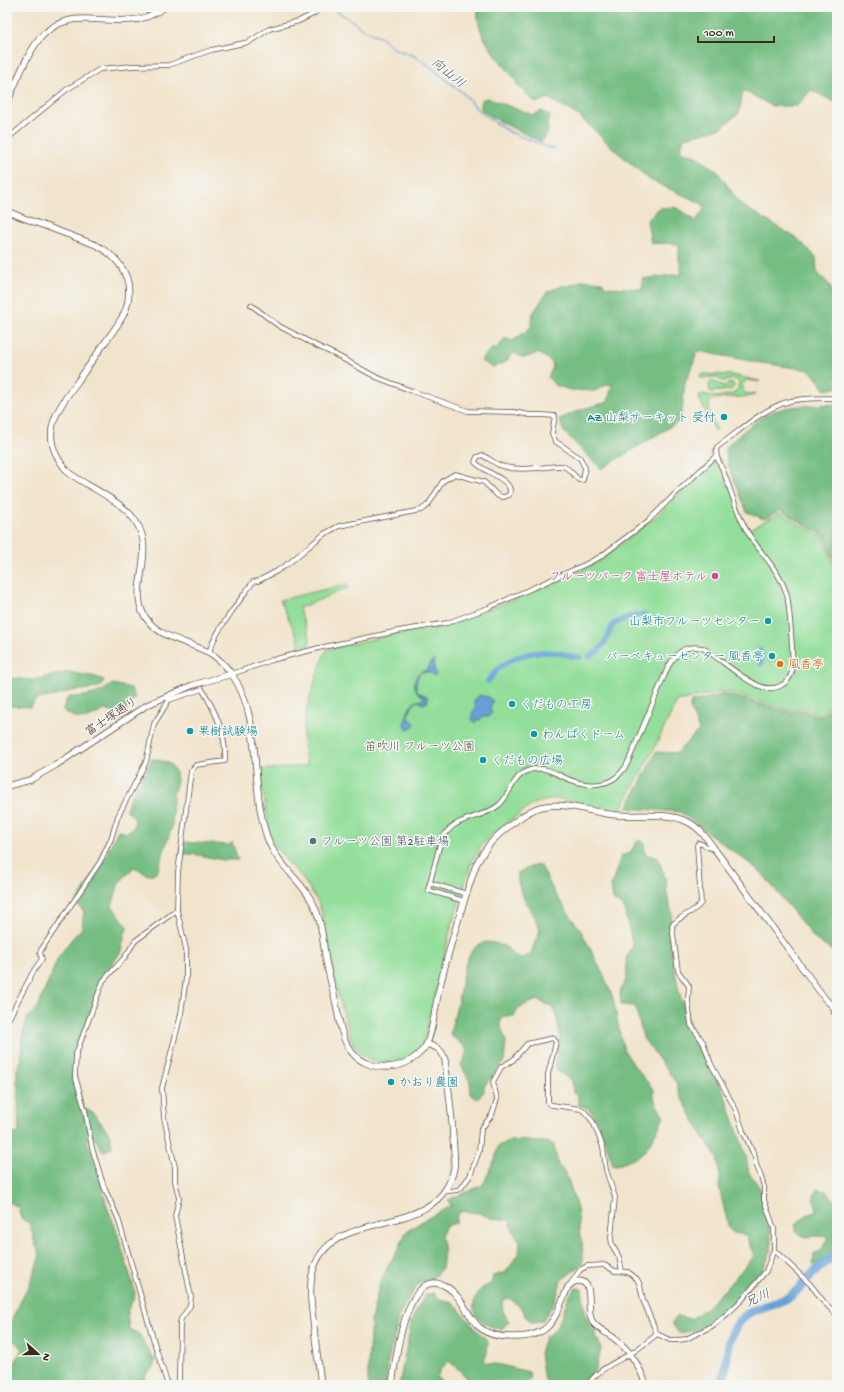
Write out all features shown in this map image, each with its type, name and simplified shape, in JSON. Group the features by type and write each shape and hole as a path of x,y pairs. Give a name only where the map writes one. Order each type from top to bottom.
{"street":[{"path":"7,103 31,52 42,36 51,28 61,22 74,18 131,20 144,18 165,7"},
{"path":"7,140 66,90 100,69 169,64 210,50 249,42 268,28 300,21 315,13 317,8"},
{"path":"7,211 96,245 112,256 123,270 127,279 129,292 128,304 118,327 66,396 52,421 51,430 54,449 62,466 69,473 122,506 137,522 142,535 144,549 139,599 142,613 147,620 159,631 168,636 209,653 232,674 239,686 249,710 260,804 267,839 276,856 310,896 317,911 338,1018 345,1042 350,1052 359,1060 369,1064 386,1067 401,1065 412,1060 427,1044 438,993 452,940 476,865 489,844 501,832 522,816 546,806 562,805 615,815 658,815 689,822 698,829 716,851 822,994 835,1008 834,1013 837,1015"},
{"path":"209,653 211,645 218,632 253,582 277,571 324,534 338,526 421,510 432,499 443,481 455,474 484,482 498,496 504,497 509,495 511,491 510,486 479,466 475,462 477,457 482,455 500,465 510,468 523,469 563,466 579,480 582,480 585,468 580,458 555,442 552,433 555,416 530,415 514,412 468,411 412,391 376,377 336,355 319,348 279,326 251,305"},
{"path":"464,901 428,890 440,844 443,836 449,828 458,822 477,817 493,809 505,798 513,782 520,775 532,769 540,768 551,770 576,782 588,785 607,782 616,776 624,769 631,755 668,667 674,657 683,649 695,647 703,648 749,680 763,687 778,687 789,680 793,663 790,612 786,590 777,572 748,532 737,509 724,471 716,456 717,447 764,412 775,406 799,399 837,398"},
{"path":"232,674 272,660 319,648 398,631 447,623 488,608 584,565 600,557 648,521 716,456"},
{"name":"富士塚通り","path":"7,786 30,780 56,766 146,705 168,698 193,685 232,674"},
{"path":"7,1022 33,972 42,959 40,953 41,950 100,862 111,839 118,816 146,762 154,724 168,698 202,689 210,702 223,736 226,751 225,761 196,765 191,771 178,872 177,910 186,949 186,978 181,1014 162,1088 164,1118 174,1161 175,1181 179,1198 175,1216 191,1297 190,1306 180,1323 179,1379 181,1385"},
{"path":"392,1385 400,1336 406,1314 418,1291 427,1285 434,1283 448,1288 458,1297 466,1311 480,1327 489,1332 498,1336 523,1337 538,1334 547,1328 571,1283 580,1270 587,1266 604,1266 615,1271 628,1272 637,1279 640,1285 643,1300 658,1334 670,1340 678,1340 686,1339 712,1326 742,1300 763,1275 774,1250 774,1225 764,1200 764,1187 755,1157 743,1131 736,1110 711,1064 706,1046 691,1025 688,1000 689,986 678,968 672,926 675,922 697,909 701,903 697,845 699,843 716,851"},
{"path":"430,883 466,894"},
{"path":"168,1385 118,1218 104,1187 92,1148 85,1110 75,1076 74,1064 76,1054 103,981 121,961 135,941 177,910"},
{"path":"445,1190 449,1191 461,1188 470,1176 479,1151 481,1129 492,1115 496,1099 493,1082 501,1067 513,1060 527,1044 553,1038 556,1042 548,1074 548,1101 549,1104 552,1105 584,1110 593,1122 603,1147 606,1170 615,1197 611,1238 612,1245 619,1257 622,1271"},
{"path":"321,1385 310,1288 313,1269 321,1253 334,1241 350,1232 422,1211 436,1201 445,1190 452,1176 455,1158 452,1121 443,1054 437,1048 427,1044"},
{"path":"774,1250 810,1284 824,1302 837,1314"},
{"path":"571,1283 580,1281 585,1283 589,1292 590,1319 598,1328 611,1336 631,1353 646,1385"},
{"path":"588,1385 597,1374 658,1334"}],"green space":[{"path":"478,7 837,7 837,103 811,90 797,106 772,106 743,90 739,113 721,128 684,138 680,151 696,156 717,171 741,205 798,239 816,257 817,272 829,284 837,302 837,388 826,390 810,370 755,362 698,351 685,383 681,420 601,469 564,432 559,419 583,409 608,402 612,385 608,384 595,391 570,390 555,385 548,377 553,367 551,361 538,353 524,358 513,353 505,363 492,367 481,361 493,348 498,347 505,338 513,341 531,327 532,315 547,292 562,286 569,286 583,280 602,282 606,287 643,289 642,279 682,274 679,259 679,244 651,243 647,220 659,208 675,207 696,221 704,209 703,204 650,180 579,116 548,98 536,103 517,85 515,79 489,46 480,27"},
{"path":"487,98 533,115 542,111 550,116 547,134 541,142 499,121 481,110 481,100"},
{"path":"702,374 731,375 760,381 747,380 743,383 742,389 745,392 750,394 756,393 752,396 713,399 710,401 709,412 717,429 715,431 699,398 699,395 703,394 716,397 733,394 738,389 739,383 735,379 723,381 716,377 701,378 700,376"},
{"path":"712,381 724,386 732,383 734,387 731,390 711,392 709,384"},
{"path":"837,404 837,568 825,537 780,510 764,519 747,512 729,467 725,449 749,426 764,416 778,410 792,407"},
{"name":"笛吹川 フルーツ公園","path":"714,458 721,460 744,522 750,529 780,513 824,539 837,574 837,700 819,715 802,706 792,711 725,691 677,701 654,749 620,810 587,805 570,800 554,799 535,803 493,833 472,861 450,931 425,1037 419,1050 408,1058 393,1062 382,1063 371,1061 361,1054 353,1045 335,985 325,924 319,904 302,877 288,863 272,842 259,770 307,766 303,741 304,727 311,693 326,650 381,637 440,627 490,609 578,572 599,561 657,516"},
{"path":"348,584 348,588 299,608 310,638 309,645 299,647 299,641 280,600"},
{"path":"69,672 104,680 101,686 92,689 71,691 55,696 36,699 31,707 7,706 7,678 33,680"},
{"path":"112,684 131,688 135,697 125,711 113,712 104,710 83,719 74,717 63,710 66,700 69,697 92,695 102,691"},
{"path":"726,694 792,713 802,709 819,717 837,703 837,955 815,939 761,872 680,812 627,808 656,752 677,753 699,730 690,708 691,702"},
{"path":"152,759 170,764 176,773 177,781 173,794 172,826 157,873 148,875 134,867 119,883 112,906 128,927 121,951 101,982 74,1061 74,1083 84,1108 93,1113 110,1135 112,1147 104,1152 92,1135 87,1140 98,1171 107,1207 115,1226 134,1288 135,1295 127,1312 129,1329 139,1334 155,1361 153,1367 144,1377 148,1385 7,1385 7,1378 22,1349 9,1336 11,1331 8,1327 30,1282 40,1254 35,1244 30,1224 21,1218 18,1207 7,1201 7,1137 8,1135 19,1133 17,1070 21,1059 22,1037 27,1018 34,1012 39,1004 58,958 70,941 82,928 84,911 77,905 77,901 107,853 118,830 126,833 134,827 135,818 126,810 128,802"},
{"path":"638,840 644,843 645,854 658,858 666,880 667,894 672,914 669,941 679,992 689,1023 708,1067 723,1090 746,1156 749,1173 760,1188 771,1235 771,1251 762,1272 740,1298 729,1308 715,1317 706,1326 680,1333 671,1324 677,1316 691,1319 709,1306 754,1256 746,1235 734,1233 729,1229 719,1187 720,1177 717,1158 680,1095 676,1082 643,1038 635,1006 621,1005 620,991 627,978 626,958 633,945 623,906 613,900 611,886 621,856 630,853"},
{"path":"183,842 230,845 232,842 238,860 223,860 193,854 181,854"},
{"path":"536,865 541,866 555,894 581,931 604,976 613,998 624,1050 635,1067 654,1090 655,1101 664,1116 644,1152 621,1164 613,1165 603,1134 591,1112 587,1108 578,1105 578,1096 573,1093 572,1080 557,1071 555,1065 560,1035 556,1015 551,1006 537,1000 520,1007 514,1016 502,1016 500,1024 506,1041 504,1062 484,1086 484,1092 476,1099 471,1095 470,1082 461,1065 468,1051 450,1035 462,977 468,958 473,950 479,945 487,942 506,947 517,958 524,958 531,953 540,930 522,895 519,887 518,872"},
{"path":"524,1140 532,1142 546,1142 554,1145 558,1165 565,1173 569,1182 577,1209 583,1261 580,1266 561,1280 554,1302 542,1321 531,1322 525,1316 523,1309 509,1298 502,1300 503,1312 509,1321 502,1329 489,1326 479,1318 474,1308 474,1302 482,1289 491,1284 493,1276 506,1272 519,1254 520,1241 513,1232 510,1220 491,1218 479,1213 462,1211 457,1215 456,1223 446,1226 441,1236 444,1251 442,1268 433,1278 420,1282 398,1317 388,1360 386,1385 368,1385 371,1320 380,1283 406,1232 424,1220 451,1206 448,1200 483,1185 495,1159 498,1146 510,1141"},
{"path":"817,1189 826,1191 837,1203 837,1250 813,1265 814,1253 821,1251 828,1237 805,1237 795,1231 796,1224 808,1214 817,1212 814,1197"},
{"path":"576,1288 582,1289 586,1317 591,1327 595,1331 601,1349 596,1368 584,1385 559,1385 544,1380 540,1353 545,1337 552,1332 561,1320 568,1299"},
{"path":"434,1293 439,1299 453,1302 472,1325 488,1341 487,1354 484,1360 487,1363 529,1372 530,1378 525,1385 475,1385 449,1361 440,1370 437,1377 446,1385 399,1385 412,1319 425,1295"}],"water":[{"path":"434,660 436,675 434,676 427,672 420,673 427,670 431,662"},
{"path":"419,674 416,684 417,691 414,682"},
{"path":"418,692 427,696 428,702 423,704 418,701 413,705 407,717 415,724 412,728 407,729 404,724 410,707 416,701 424,699"},
{"path":"480,695 492,700 493,702 490,708 492,713 488,717 483,717 480,721 477,718 476,724 472,720 472,714 476,706 474,702 475,699"}],"waterway":[{"name":"向山川","path":"331,7 362,29 381,37 393,48 417,57 464,94 478,110 510,132 555,149"},
{"path":"589,656 594,654 602,647 613,624 633,615 644,615"},
{"path":"760,650 761,664"},
{"path":"488,681 502,666 519,656 538,652 548,652 580,657"},
{"name":"兄川","path":"721,1385 730,1340 741,1319 753,1310 782,1301 792,1295 806,1280 837,1254"}],"place":[{"name":"AZ 山梨サーキット 受付","path":"724,417"},
{"name":"フルーツパーク 富士屋ホテル","path":"715,576"},
{"name":"山梨市フルーツセンター","path":"768,621"},
{"name":"バーベキューセンター 風香亭","path":"772,656"},
{"name":"風香亭","path":"780,664"},
{"name":"くだもの工房","path":"512,704"},
{"name":"果樹試験場","path":"190,731"},
{"name":"わんぱくドーム","path":"534,734"},
{"name":"くだもの広場","path":"483,760"},
{"name":"フルーツ公園 第2駐車場","path":"313,841"},
{"name":"かおり農園","path":"391,1082"}]}
